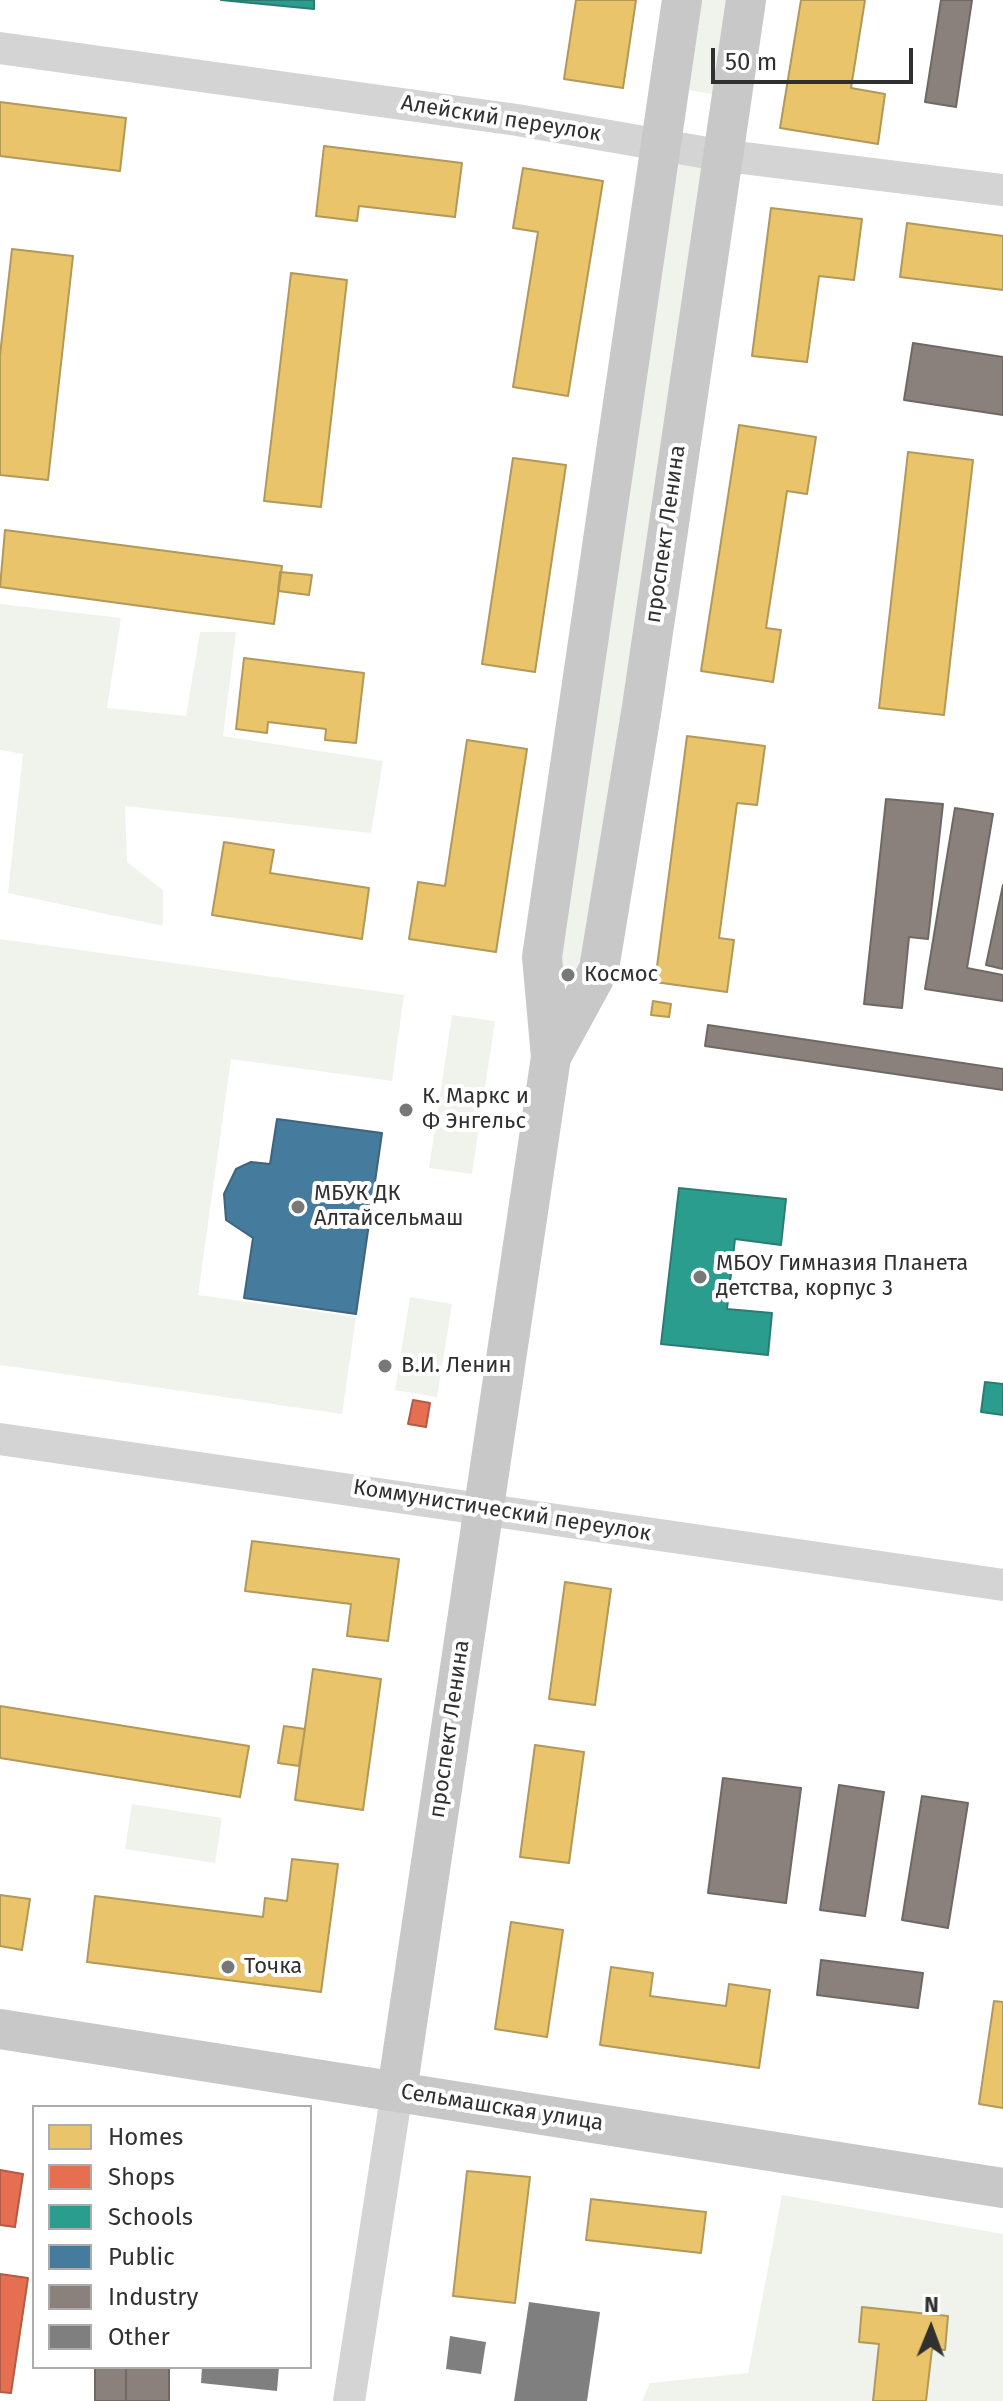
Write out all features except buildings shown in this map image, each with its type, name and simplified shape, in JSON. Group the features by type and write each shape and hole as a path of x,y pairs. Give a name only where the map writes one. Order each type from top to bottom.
{"main road":[{"name":"проспект Ленина","path":"397,2091 551,1057 542,970 576,709 682,0"},
{"name":"проспект Ленина","path":"551,1057 599,969 640,723 746,0"},
{"path":"542,970 573,985 592,981"},
{"name":"Сельмашская улица","path":"0,2029 1003,2188"}],"street":[{"name":"Алейский переулок","path":"0,48 517,120 721,155 1003,190"},
{"name":"Коммунистический переулок","path":"0,1439 1003,1585"},
{"name":"проспект Ленина","path":"349,2401 397,2091"}],"shaded area":[{"path":"702,0 737,0 723,96 689,90"},
{"path":"669,162 711,169 577,984 559,979"},
{"path":"0,604 121,618 107,708 186,716 200,632 236,632 223,736 383,761 371,833 125,806 127,862 163,890 163,926 8,893 23,754 0,750"},
{"path":"0,939 404,995 392,1081 231,1059 198,1295 356,1317 342,1414 0,1365"},
{"path":"452,1015 495,1021 472,1174 429,1168"},
{"path":"410,1297 452,1304 437,1397 395,1390"},
{"path":"132,1804 222,1818 215,1863 125,1849"},
{"path":"782,2195 1003,2234 1003,2401 642,2401 650,2383 748,2373"}],"place":[{"name":"Космос","path":"568,975"},
{"name":"К. Маркс и Ф Энгельс","path":"406,1110"},
{"name":"МБУК ДК Алтайсельмаш","path":"298,1207"},
{"name":"МБОУ Гимназия Планета детства, корпус 3","path":"700,1277"},
{"name":"В.И. Ленин","path":"385,1366"},
{"name":"Точка","path":"228,1967"}]}
